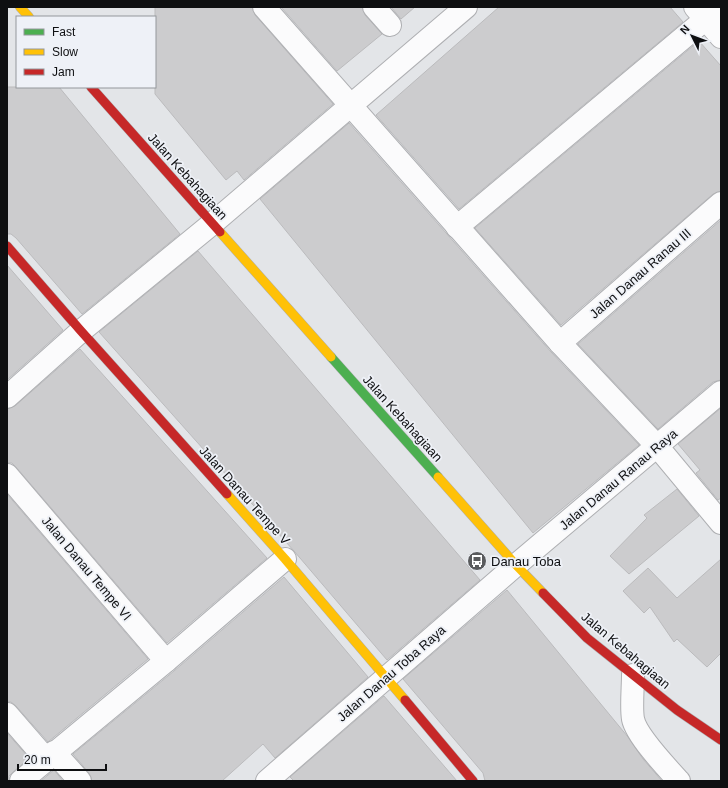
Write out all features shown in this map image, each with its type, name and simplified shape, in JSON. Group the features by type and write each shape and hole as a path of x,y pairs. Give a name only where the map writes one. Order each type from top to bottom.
{"street":[{"path":"20,7 27,16"},
{"path":"264,7 560,343 657,446 721,523"},
{"path":"374,7 390,25"},
{"path":"7,397 81,331 212,223 466,7"},
{"path":"457,227 707,11 721,37"},
{"name":"Jalan Kebahagiaan","path":"92,88 516,565 587,638 677,710 721,740"},
{"name":"Jalan Danau Ranau III","path":"560,343 721,203"},
{"name":"Jalan Danau Tempe V","path":"7,246 285,559 473,781"},
{"name":"Jalan Danau Ranau Raya","path":"516,565 721,392"},
{"name":"Jalan Danau Tempe VI","path":"7,475 166,661"},
{"path":"21,781 166,661 285,559"},
{"name":"Jalan Danau Toba Raya","path":"278,777 386,678 516,565"},
{"path":"633,675 633,719 660,759 679,781"},
{"path":"7,714 50,756 80,781"}],"building":[{"path":"155,7 252,7 255,15 333,104 244,180 237,171 226,180 155,94"},
{"path":"281,7 362,7 365,15 382,34 337,71"},
{"path":"391,7 415,7 401,19"},
{"path":"499,7 670,7 683,22 459,209 376,115"},
{"path":"699,41 721,66 721,191 713,194 561,325 475,228"},
{"path":"7,87 16,87 60,88 180,234 82,314 16,238 11,234 7,234"},
{"path":"349,123 551,352 639,445 533,533 260,199"},
{"path":"721,220 721,380 713,382 658,429 578,344"},
{"path":"198,251 480,580 387,660 294,551 99,332"},
{"path":"7,265 63,330 7,380"},
{"path":"80,349 267,558 167,643 16,467 12,463 7,463 7,409 15,406"},
{"path":"721,408 721,498 718,500 696,473 700,470 678,444"},
{"path":"677,489 699,516 629,574 610,556 647,518 644,515"},
{"path":"7,494 148,659 48,742 16,706 11,702 7,702"},
{"path":"721,559 721,653 707,667 677,639 674,642 650,607 644,613 623,591 648,568 677,598"},
{"path":"284,577 368,677 275,758 263,744 222,781 92,781 89,773 73,754 174,671"},
{"path":"507,590 628,737 643,759 662,781 485,781 483,773 403,679"},
{"path":"384,696 457,781 294,781 290,777"},
{"path":"7,733 29,758 9,776 9,781 7,781"},
{"path":"54,770 63,781 41,781"}],"traffic: fast":[{"path":"331,357 438,477"}],"traffic: slow":[{"path":"20,7 28,16"},
{"path":"220,232 331,357"},
{"path":"438,477 516,565 543,593"},
{"path":"227,494 285,559 405,700"}],"traffic: jam":[{"path":"92,88 220,232"},
{"path":"7,246 227,494"},
{"path":"543,593 587,638 677,710 721,740"},
{"path":"405,700 473,781"}],"place":[{"name":"Danau Toba","path":"477,561"}]}
